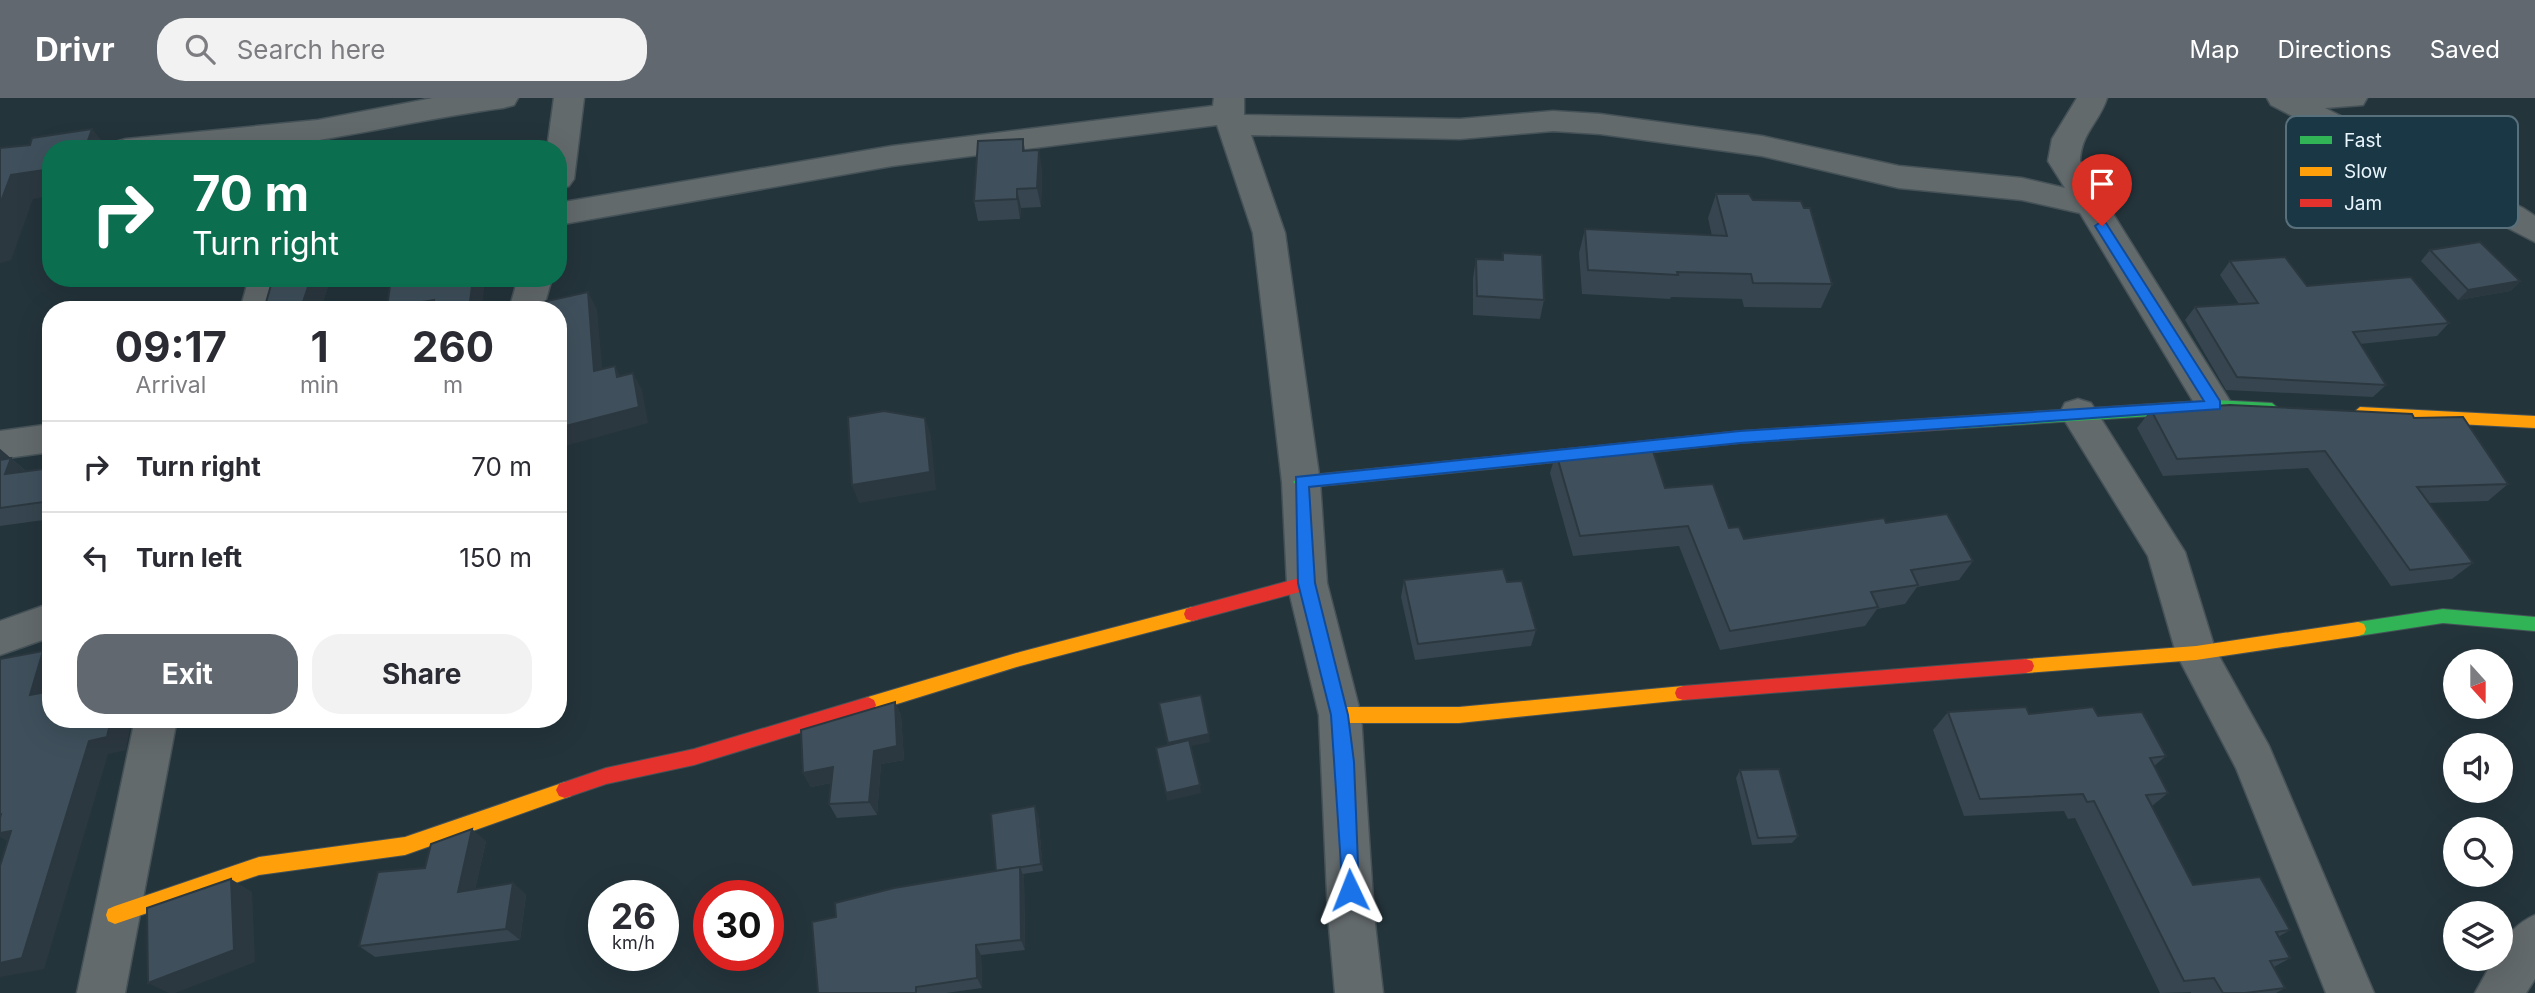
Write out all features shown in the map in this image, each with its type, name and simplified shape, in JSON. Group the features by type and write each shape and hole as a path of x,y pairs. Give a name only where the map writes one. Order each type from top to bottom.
{"street":[{"path":"314,139 333,98"},
{"path":"295,140 314,139 430,107 502,98"},
{"path":"563,140 569,98"},
{"path":"2092,98 2089,111 2070,130 2064,142 2064,161 2088,204 2215,405"},
{"path":"2282,98 2317,116"},
{"path":"2312,98 2352,98"},
{"path":"567,212 672,192 1063,131 1230,112 1460,129 1553,121 1600,124 1762,146 1899,177 2022,189 2088,204"},
{"path":"1230,112 1269,233 1301,482 1307,583 1340,715 1359,993"},
{"path":"2518,220 2535,231"},
{"path":"1301,482 1740,437 2215,405 2283,409"},
{"path":"2337,412 2535,422"},
{"path":"2078,413 2166,552 2196,653 2254,760 2350,993"},
{"path":"0,445 42,439"},
{"path":"114,915 259,866 405,846 606,776 694,757 1020,659 1307,583"},
{"path":"1340,715 1459,715 1735,688 2196,653 2443,616 2535,624"},
{"path":"0,638 42,623"},
{"path":"100,993 154,728"},
{"path":"2499,993 2535,938"}],"building":[{"path":"92,129 88,140 42,140 42,170 11,175 0,204 0,148 30,145 32,138"},
{"path":"1023,139 1023,151 1039,150 1037,188 1017,189 1017,199 974,201 978,141"},
{"path":"1716,194 1749,194 1753,200 1801,201 1804,208 1810,208 1832,284 1753,283 1751,274 1677,272 1678,275 1588,270 1585,229 1727,236"},
{"path":"2480,242 2520,281 2468,290 2430,250"},
{"path":"1503,253 1542,255 1544,300 1477,296 1476,259 1503,260"},
{"path":"2285,257 2307,286 2411,277 2449,323 2353,332 2386,385 2237,377 2195,307 2258,303 2230,261"},
{"path":"270,287 308,287 303,301 266,301"},
{"path":"390,287 472,287 470,301 388,301"},
{"path":"588,292 594,371 615,366 617,377 633,373 639,407 567,426 567,301 547,301"},
{"path":"2230,405 2412,414 2414,418 2463,417 2508,484 2417,487 2473,563 2410,570 2325,451 2177,459 2151,410"},
{"path":"884,411 925,418 930,472 852,485 848,417"},
{"path":"1634,445 1636,450 1652,448 1665,488 1713,484 1729,528 1739,527 1744,539 1884,518 1886,523 1947,514 1973,561 1911,570 1918,585 1871,592 1878,607 1730,631 1688,526 1580,536 1556,453"},
{"path":"11,458 5,474 42,469 42,502 0,508 0,460"},
{"path":"1503,569 1507,582 1522,581 1536,630 1418,644 1404,580"},
{"path":"42,651 30,695 42,693 42,728 109,728 107,737 89,741 22,958 0,963 0,866 11,831 0,833 0,659"},
{"path":"1201,695 1209,734 1168,743 1159,703"},
{"path":"895,702 897,746 874,751 869,802 829,804 833,767 803,773 801,730"},
{"path":"2026,707 2029,714 2093,707 2098,716 2142,712 2166,756 2150,758 2168,793 2146,795 2193,885 2260,877 2290,930 2276,932 2290,958 2270,961 2285,988 2223,993 2214,978 2184,981 2094,801 2087,802 2083,794 1980,799 1948,712"},
{"path":"1189,740 1200,785 1166,793 1156,748"},
{"path":"1779,769 1798,836 1758,838 1740,770"},
{"path":"1035,806 1041,864 996,871 991,814"},
{"path":"472,829 458,892 513,883 506,929 359,946 378,872 425,868 431,844"},
{"path":"1020,867 1021,940 976,945 977,978 916,987 916,993 818,993 812,922 836,917 835,903 894,888"},
{"path":"231,879 234,950 148,983 147,908"}],"traffic: fast":[{"path":"1951,423 2215,406 2272,409"},
{"path":"1301,482 1616,450"},
{"path":"2358,629 2443,616 2535,624"}],"traffic: slow":[{"path":"2360,413 2535,422"},
{"path":"868,705 1020,659 1192,614"},
{"path":"2026,666 2196,653 2358,629"},
{"path":"1340,715 1459,715 1683,693"},
{"path":"115,915 259,866 405,846 565,790"}],"traffic: jam":[{"path":"1616,450 1740,437 1951,423"},
{"path":"1192,614 1307,583"},
{"path":"1683,693 2026,666"},
{"path":"565,790 606,776 694,757 868,705"}],"route":[{"path":"1350,890 1345,762 1340,715 1307,583 1301,482 1740,437 2215,405 2102,226"}]}
